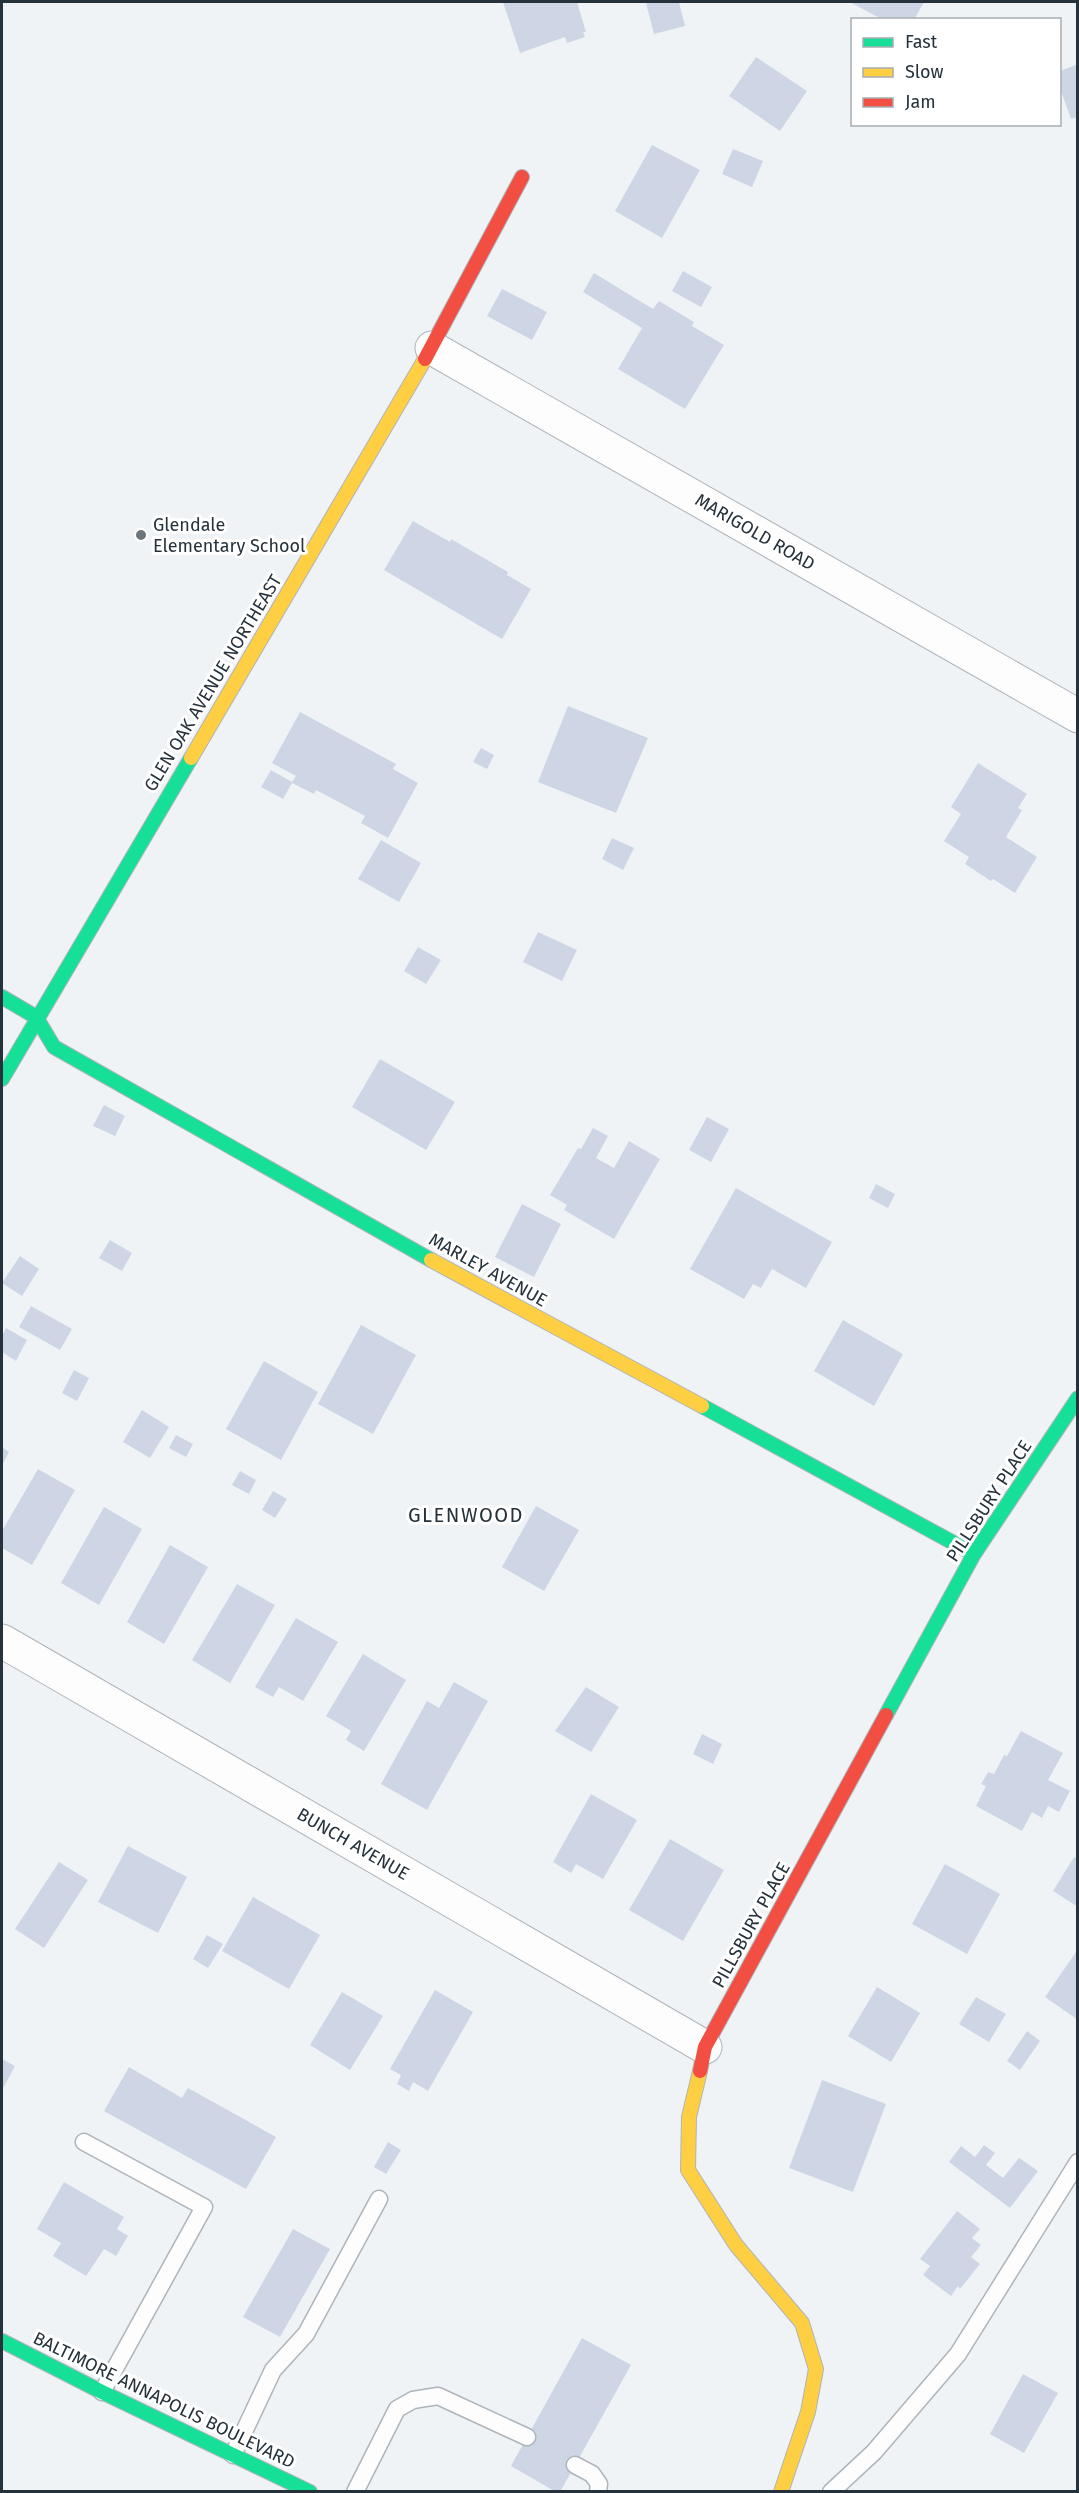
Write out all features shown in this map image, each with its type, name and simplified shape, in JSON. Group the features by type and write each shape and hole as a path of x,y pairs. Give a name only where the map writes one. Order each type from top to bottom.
{"street":[{"name":"GLEN OAK AVENUE NORTHEAST","path":"2,1079 36,1017 432,348 522,177"},
{"name":"MARIGOLD ROAD","path":"432,348 1077,716"},
{"name":"MARLEY AVENUE","path":"2,997 36,1017 54,1047 422,1254 974,1554"},
{"name":"PILLSBURY PLACE","path":"781,2492 808,2412 816,2369 802,2323 736,2245 688,2170 689,2117 705,2047 974,1554 1076,1402"},
{"name":"BUNCH AVENUE","path":"2,1641 705,2047"},
{"name":"BALTIMORE ANNAPOLIS BOULEVARD","path":"2,2341 310,2492"}],"lane":[{"path":"84,2142 204,2207 102,2392"},
{"path":"831,2492 874,2452 958,2354 1077,2162"},
{"path":"233,2455 273,2370 306,2334 379,2199"},
{"path":"355,2492 397,2409 413,2400 438,2396 527,2437"},
{"path":"575,2465 592,2474 599,2484 598,2492"}],"building":[{"path":"503,2 577,2 586,32 583,32 585,37 567,43 565,37 520,53"},
{"path":"679,2 685,26 654,34 646,3"},
{"path":"850,2 924,2 915,18 879,18"},
{"path":"756,57 807,91 780,131 729,96"},
{"path":"1078,64 1078,117 1071,119 1061,91 1061,71"},
{"path":"652,145 700,170 662,238 615,211"},
{"path":"733,149 763,161 752,187 722,174"},
{"path":"683,271 712,287 701,307 672,291"},
{"path":"594,273 653,309 659,301 694,322 692,326 724,345 685,409 618,369 642,328 583,292"},
{"path":"502,289 547,312 532,340 487,316"},
{"path":"413,521 450,542 451,539 508,572 507,575 531,589 502,639 384,570"},
{"path":"568,706 648,738 616,813 538,782"},
{"path":"300,712 396,764 393,769 418,783 388,838 361,823 365,816 316,790 314,794 292,783 283,799 261,787 271,770 292,782 296,776 272,763"},
{"path":"481,748 494,755 487,769 473,762"},
{"path":"978,763 1027,794 1018,808 1022,810 1006,837 1037,857 1015,893 965,864 969,857 944,841 961,814 951,807"},
{"path":"612,838 634,848 623,870 602,859"},
{"path":"381,840 421,863 399,902 358,879"},
{"path":"538,932 577,950 562,981 523,962"},
{"path":"418,947 441,960 426,984 404,971"},
{"path":"380,1059 455,1102 426,1150 352,1107"},
{"path":"104,1105 125,1116 115,1136 93,1126"},
{"path":"707,1117 729,1129 711,1162 689,1150"},
{"path":"593,1128 608,1136 596,1158 614,1168 629,1141 660,1159 614,1239 564,1210 567,1205 550,1195 578,1148 581,1149"},
{"path":"876,1184 895,1194 888,1208 869,1198"},
{"path":"736,1188 832,1242 806,1288 772,1269 761,1288 753,1284 744,1299 690,1269"},
{"path":"522,1204 561,1224 534,1277 495,1257"},
{"path":"110,1240 132,1253 122,1271 99,1258"},
{"path":"20,1256 39,1269 22,1296 2,1283"},
{"path":"31,1306 72,1329 60,1350 19,1327"},
{"path":"843,1320 903,1354 874,1406 814,1371"},
{"path":"361,1325 416,1355 373,1434 318,1404"},
{"path":"6,1328 27,1340 16,1361 2,1352 2,1336"},
{"path":"264,1361 318,1392 281,1460 226,1429"},
{"path":"74,1370 89,1378 77,1401 62,1393"},
{"path":"142,1410 169,1427 150,1458 123,1442"},
{"path":"176,1435 193,1444 186,1457 169,1448"},
{"path":"2,1447 9,1452 2,1466"},
{"path":"38,1469 75,1490 32,1565 2,1548 2,1531"},
{"path":"240,1471 256,1480 249,1494 232,1485"},
{"path":"273,1491 287,1499 275,1518 262,1510"},
{"path":"536,1506 579,1530 544,1591 502,1567"},
{"path":"104,1507 142,1529 99,1605 61,1583"},
{"path":"170,1545 208,1567 164,1644 127,1622"},
{"path":"237,1584 275,1605 230,1683 192,1660"},
{"path":"296,1618 338,1642 303,1701 279,1687 273,1697 255,1687"},
{"path":"363,1654 406,1680 364,1751 346,1740 351,1731 326,1716"},
{"path":"454,1682 488,1701 427,1810 381,1784 427,1701 439,1708"},
{"path":"586,1687 619,1707 591,1752 555,1731"},
{"path":"1021,1731 1063,1753 1048,1780 1070,1791 1059,1812 1048,1806 1042,1818 1032,1812 1022,1831 976,1806 986,1786 981,1784 988,1772 994,1774"},
{"path":"702,1734 722,1744 713,1764 693,1754"},
{"path":"591,1794 637,1820 603,1879 576,1864 571,1873 553,1862"},
{"path":"670,1839 724,1870 683,1941 629,1910"},
{"path":"128,1846 187,1877 158,1933 98,1902"},
{"path":"1074,1857 1078,1859 1078,1907 1053,1891"},
{"path":"59,1862 88,1880 44,1948 15,1929"},
{"path":"945,1864 1000,1894 967,1954 912,1924"},
{"path":"253,1897 320,1935 289,1989 222,1951"},
{"path":"207,1935 223,1944 208,1968 193,1959"},
{"path":"1078,1949 1078,2020 1045,1997"},
{"path":"877,1987 920,2013 891,2062 848,2036"},
{"path":"435,1990 473,2012 428,2091 413,2082 409,2091 397,2084 401,2075 390,2069"},
{"path":"342,1992 383,2016 350,2070 310,2045"},
{"path":"976,1997 1006,2014 989,2042 959,2024"},
{"path":"1027,2031 1040,2041 1020,2070 1007,2061"},
{"path":"2,2059 15,2066 2,2090"},
{"path":"129,2067 182,2098 188,2088 276,2137 246,2189 104,2111"},
{"path":"822,2080 886,2104 853,2192 789,2168"},
{"path":"388,2142 401,2150 386,2174 374,2167"},
{"path":"984,2145 995,2153 986,2165 1003,2178 1019,2158 1038,2171 1010,2208 949,2162 961,2146 975,2157"},
{"path":"64,2182 124,2217 117,2229 128,2236 116,2256 104,2249 86,2276 53,2256 61,2243 37,2229"},
{"path":"957,2211 980,2229 972,2238 981,2245 971,2257 980,2264 960,2289 958,2286 951,2296 923,2275 930,2266 920,2259"},
{"path":"293,2229 330,2249 280,2337 243,2317"},
{"path":"582,2338 631,2365 560,2492 556,2492 511,2466"},
{"path":"1023,2374 1058,2393 1024,2453 990,2434"}],"traffic: fast":[{"path":"2,1079 191,758"},
{"path":"2,997 36,1017 54,1047 431,1260"},
{"path":"886,1715 974,1554 1078,1398"},
{"path":"702,1406 974,1554"},
{"path":"2,2341 310,2492"}],"traffic: slow":[{"path":"191,758 425,359"},
{"path":"431,1260 702,1406"},
{"path":"700,2071 689,2117 688,2170 736,2245 802,2323 816,2369 808,2412 781,2492"}],"traffic: jam":[{"path":"425,359 522,177"},
{"path":"700,2071 705,2047 886,1715"}],"place":[{"name":"Glendale Elementary School","path":"141,535"}],"district":[{"name":"GLENWOOD","path":"466,1515"}]}
